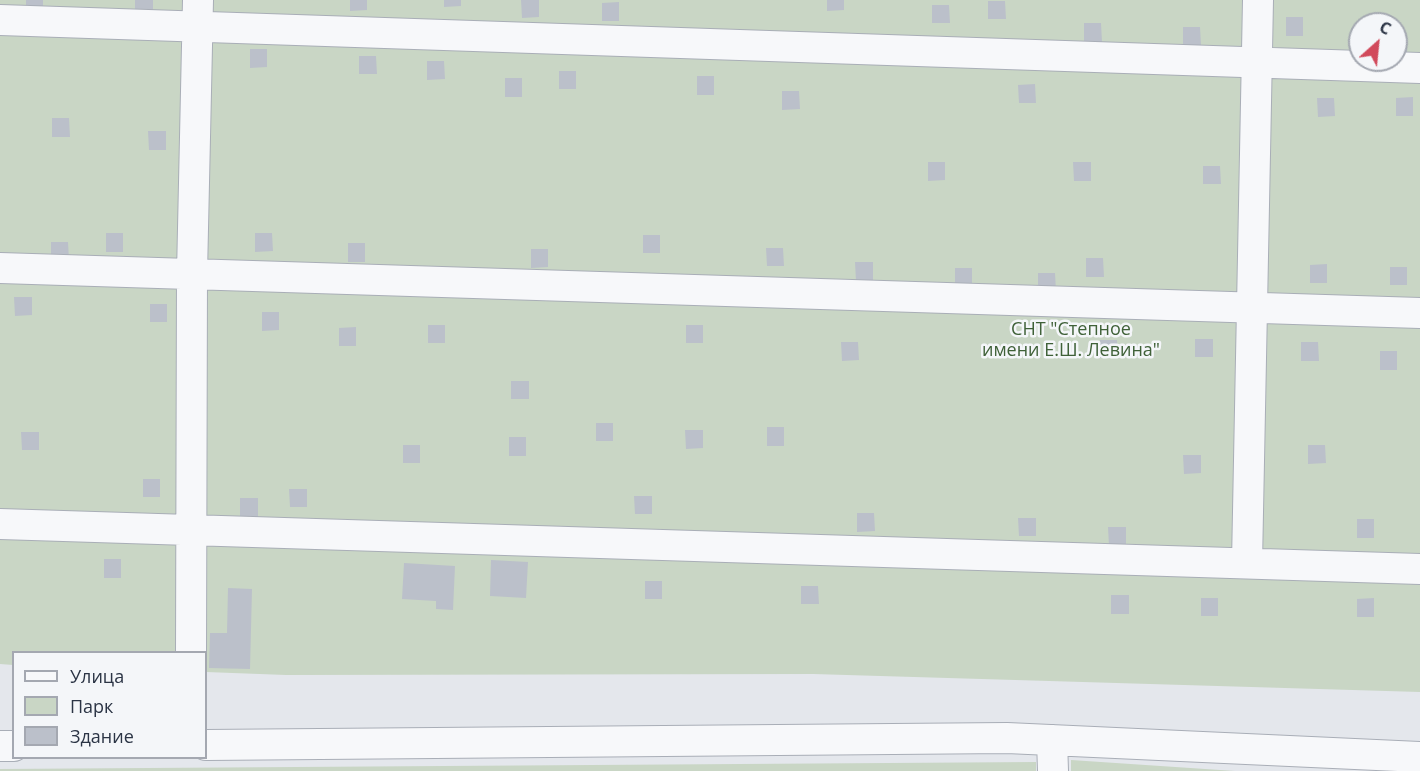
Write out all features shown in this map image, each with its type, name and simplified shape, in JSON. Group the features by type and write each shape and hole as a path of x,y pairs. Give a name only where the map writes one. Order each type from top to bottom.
{"street":[{"path":"1247,563 1258,0"},
{"path":"191,651 192,274 197,13"},
{"path":"0,20 197,13 1420,68"},
{"path":"0,268 1420,313"},
{"path":"0,524 1420,569"},
{"path":"207,745 1007,738 1336,762 1420,758"},
{"path":"1052,740 1053,771"}],"green space":[{"name":"СНТ \"Степное имени Е.Ш. Левина\"","path":"0,0 1420,0 1420,692 813,674 286,675 207,672 207,651 12,651 12,665 0,664"},
{"path":"1071,760 1235,771 1071,771"},
{"path":"1036,762 1036,771 0,771 0,769"}],"building":[{"path":"26,0 43,0 43,9 26,9"},
{"path":"135,0 153,0 153,14 135,14"},
{"path":"350,0 367,0 367,10 350,11"},
{"path":"444,0 461,0 461,6 444,7"},
{"path":"521,0 539,0 539,17 522,18"},
{"path":"827,0 844,0 844,10 827,11"},
{"path":"988,1 1005,1 1006,19 988,19"},
{"path":"619,2 619,21 602,21 602,3"},
{"path":"932,5 949,5 950,23 932,23"},
{"path":"1286,17 1303,17 1303,36 1286,36"},
{"path":"1084,23 1101,23 1102,42 1084,42"},
{"path":"1183,27 1200,27 1201,45 1183,45"},
{"path":"250,49 267,49 267,67 250,68"},
{"path":"359,56 376,56 377,74 359,74"},
{"path":"427,61 444,61 445,79 427,80"},
{"path":"559,71 576,71 576,89 559,89"},
{"path":"697,76 714,76 714,95 697,95"},
{"path":"505,78 522,78 522,97 505,97"},
{"path":"1035,84 1036,103 1019,103 1018,85"},
{"path":"782,91 799,91 800,109 782,110"},
{"path":"1413,97 1413,116 1396,116 1396,98"},
{"path":"1317,98 1334,98 1335,116 1318,117"},
{"path":"52,118 69,118 70,137 52,137"},
{"path":"148,131 166,131 166,150 149,150"},
{"path":"928,162 945,162 945,180 928,181"},
{"path":"1073,162 1091,162 1091,181 1074,181"},
{"path":"1203,166 1220,166 1221,184 1203,184"},
{"path":"106,233 123,233 123,252 106,252"},
{"path":"255,233 272,233 273,251 255,252"},
{"path":"643,235 660,235 660,253 643,253"},
{"path":"51,242 68,242 69,260 51,260"},
{"path":"348,243 365,243 365,262 348,262"},
{"path":"766,248 783,248 784,266 767,266"},
{"path":"531,249 548,249 548,267 531,268"},
{"path":"1086,258 1103,258 1104,277 1086,277"},
{"path":"855,262 873,262 873,281 856,281"},
{"path":"1327,264 1327,283 1310,283 1310,265"},
{"path":"1390,267 1407,267 1407,285 1390,285"},
{"path":"955,268 972,268 972,286 955,287"},
{"path":"1038,273 1055,273 1056,291 1038,291"},
{"path":"14,297 32,297 32,315 15,316"},
{"path":"150,304 167,304 167,322 150,322"},
{"path":"262,312 279,312 279,330 262,331"},
{"path":"428,325 445,325 445,343 428,343"},
{"path":"686,325 703,325 703,343 686,343"},
{"path":"356,327 356,346 339,346 339,328"},
{"path":"1195,339 1213,339 1213,357 1195,357"},
{"path":"1100,340 1117,340 1118,358 1100,358"},
{"path":"841,342 858,342 859,360 842,361"},
{"path":"1301,342 1318,342 1319,361 1301,361"},
{"path":"1380,351 1397,351 1397,370 1380,370"},
{"path":"511,381 529,381 529,399 511,399"},
{"path":"596,423 613,423 613,441 596,441"},
{"path":"767,427 784,427 784,446 767,446"},
{"path":"685,430 703,430 703,448 686,449"},
{"path":"21,432 39,432 39,450 22,450"},
{"path":"509,437 526,437 526,456 509,456"},
{"path":"403,445 420,445 420,463 403,463"},
{"path":"1308,445 1325,445 1326,463 1308,464"},
{"path":"1183,455 1201,455 1201,473 1184,474"},
{"path":"143,479 160,479 160,497 143,497"},
{"path":"289,489 307,489 307,507 290,507"},
{"path":"634,496 652,496 652,514 635,514"},
{"path":"240,498 258,498 258,517 240,517"},
{"path":"857,513 874,513 875,531 857,532"},
{"path":"1018,518 1036,518 1036,536 1019,536"},
{"path":"1357,519 1374,519 1374,538 1357,538"},
{"path":"1108,527 1126,527 1126,545 1109,546"},
{"path":"104,559 121,559 121,578 104,578"},
{"path":"491,560 528,562 526,598 490,596"},
{"path":"404,563 455,566 453,610 436,609 436,601 402,599"},
{"path":"645,581 662,581 662,599 645,599"},
{"path":"801,586 818,586 819,604 801,604"},
{"path":"228,588 252,589 250,669 209,668 210,633 227,633"},
{"path":"1111,595 1129,595 1129,614 1111,614"},
{"path":"1201,598 1218,598 1218,616 1201,616"},
{"path":"1374,598 1374,617 1357,617 1357,599"}]}
